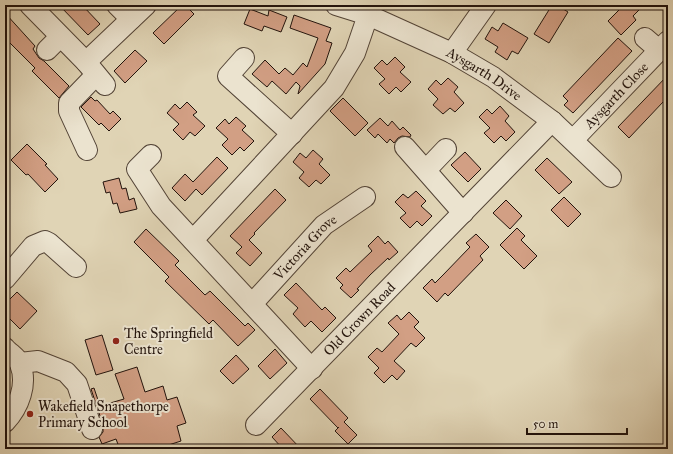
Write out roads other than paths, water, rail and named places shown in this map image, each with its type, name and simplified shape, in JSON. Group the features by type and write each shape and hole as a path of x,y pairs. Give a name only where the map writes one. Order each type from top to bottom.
{"street":[{"path":"30,5 53,44 96,74"},
{"path":"117,5 131,19"},
{"path":"87,150 69,110 69,102 96,74 131,19 146,5"},
{"name":"Aysgarth Drive","path":"336,5 368,15 452,53 492,77 552,121 611,177"},
{"path":"452,53 486,5"},
{"path":"193,240 334,88 355,53 368,15"},
{"name":"Aysgarth Close","path":"573,140 657,43"},
{"path":"244,58 228,76 292,134"},
{"name":"Old Crown Road","path":"256,425 552,121"},
{"path":"405,147 463,213"},
{"path":"426,170 446,149"},
{"path":"151,155 138,169 161,206 312,369"},
{"name":"Victoria Grove","path":"252,304 324,224 365,197"},
{"path":"5,279 33,246 44,241 49,243 76,267"},
{"path":"5,422 19,403 24,384 9,357"},
{"path":"9,357 38,361 66,372 76,384 92,429"}],"place":[{"name":"The Springfield Centre","path":"116,341"},
{"name":"Wakefield Snapethorpe Primary School","path":"30,414"}]}
